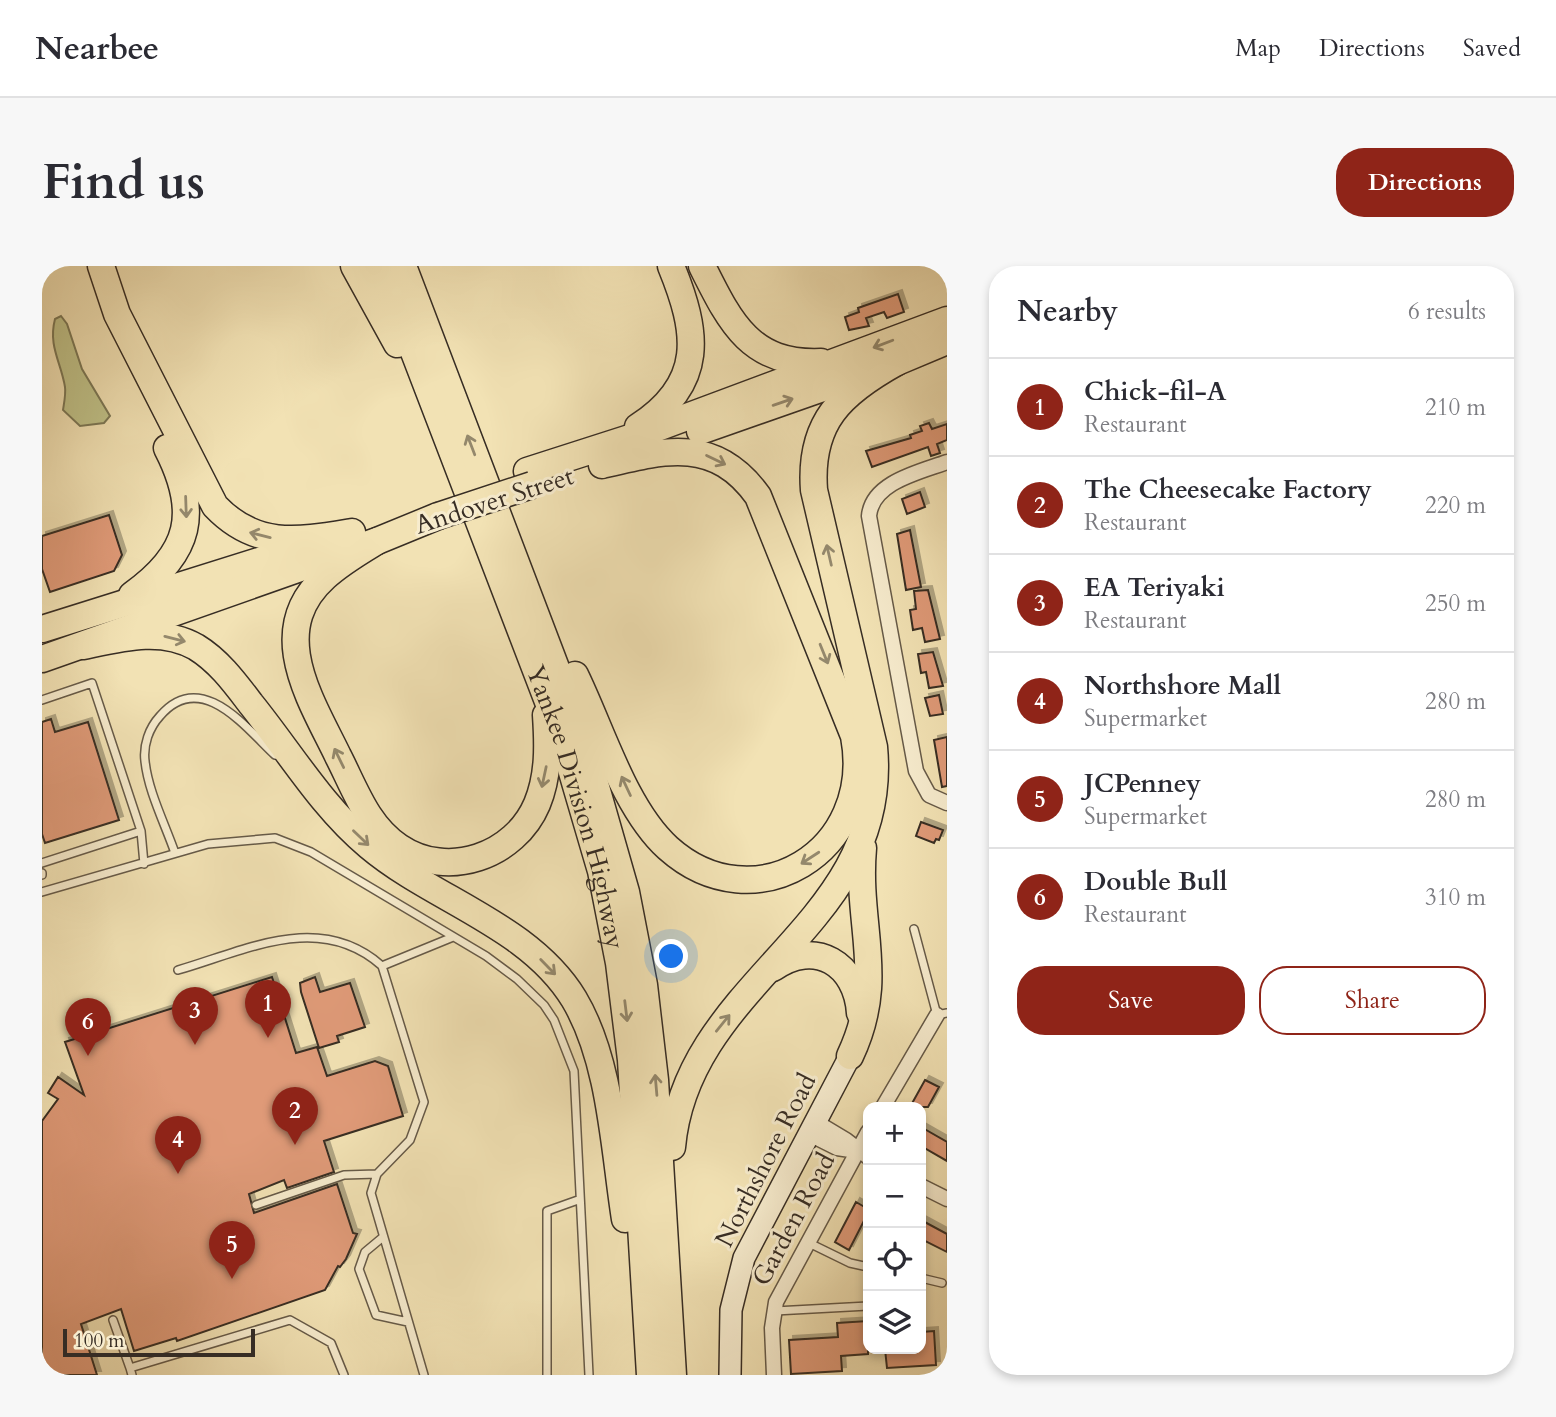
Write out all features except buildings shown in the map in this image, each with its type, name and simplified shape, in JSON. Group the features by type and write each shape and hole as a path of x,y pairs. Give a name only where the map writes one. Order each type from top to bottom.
{"highway":[{"path":"83,266 97,310 174,461 187,500 183,535 166,567 132,596 103,609"},
{"path":"101,266 117,314 215,506 227,518 256,536 322,537 352,532"},
{"path":"354,266 442,424"},
{"name":"Yankee Division Highway","path":"381,266 576,779 614,930 631,1060 657,1374"},
{"name":"Yankee Division Highway","path":"403,266 580,731 628,903 644,985 656,1080 668,1299 657,1374"},
{"path":"410,266 425,324"},
{"path":"598,458 652,418 678,392 685,378 693,341 690,321 671,266"},
{"path":"702,266 731,320 754,345 785,360 802,363 843,359"},
{"name":"Andover Street","path":"598,458 947,320"},
{"name":"Andover Street","path":"42,629 598,458 897,362 947,341"},
{"path":"850,1056 861,1034 869,997 862,870 864,838 875,786 874,747 814,490 812,469 814,450 827,418 854,389 897,362"},
{"path":"517,564 589,705 630,794 667,847 683,859 719,874 765,877 787,872 806,861 833,838 844,824 856,792 859,772 854,736 758,496 734,469 690,451 598,458"},
{"name":"Andover Street","path":"42,659 377,541 436,509"},
{"path":"377,541 341,564 312,591 297,625 295,644 303,683 367,814 382,833 401,848 429,860 459,862 475,859 505,844 530,818 543,785 547,734 540,688 524,639"},
{"path":"83,646 143,635 183,641 199,649 233,681 324,798 369,847 530,950 556,975 576,1002 592,1037 603,1075 657,1374"},
{"path":"668,1299 671,1167 677,1110 703,1050 838,886 864,838"},
{"path":"763,975 795,955 810,954 823,956 843,971 858,993 859,1029 850,1056"}],"street":[{"path":"947,462 880,491 870,505 869,516 916,771 929,795 947,803"},
{"path":"886,1102 942,1014"},
{"name":"Northshore Road","path":"730,1375 730,1317 738,1276 751,1242 850,1056"},
{"path":"812,1128 837,1148 863,1154"},
{"name":"Garden Road","path":"774,1375 773,1311 783,1283 863,1154"},
{"path":"926,1188 947,1199"}],"lane":[{"path":"42,700 92,683 141,831 144,864"},
{"path":"175,853 144,757 154,723 163,712 182,702 204,700 226,709 324,798"},
{"path":"42,863 141,831"},
{"path":"42,892 175,853 246,838 287,841 311,852 504,968 530,990 544,1005 563,1037 577,1090 578,1200 589,1375"},
{"path":"914,929 942,1014"},
{"path":"178,970 282,940 318,936 366,953 382,966 424,1102 410,1140 377,1174 371,1193 424,1375"},
{"path":"382,966 453,937"},
{"path":"256,1205 344,1175 377,1174"},
{"path":"547,1375 547,1210 578,1200"},
{"path":"383,1237 365,1252 359,1269 376,1315 408,1322"},
{"path":"806,1242 850,1263 863,1266"},
{"path":"926,1279 942,1283"},
{"path":"773,1311 863,1306"},
{"path":"113,1320 131,1372 290,1320 331,1343 344,1375"}],"green space":[{"path":"61,316 67,324 82,369 110,416 104,423 80,426 63,410 65,387 53,338 55,319"}],"place":[{"name":"Chick-fil-A","path":"268,1038"},
{"name":"EA Teriyaki","path":"195,1045"},
{"name":"Double Bull","path":"88,1056"},
{"name":"The Cheesecake Factory","path":"295,1145"},
{"name":"Northshore Mall","path":"178,1174"},
{"name":"JCPenney","path":"232,1279"}]}
